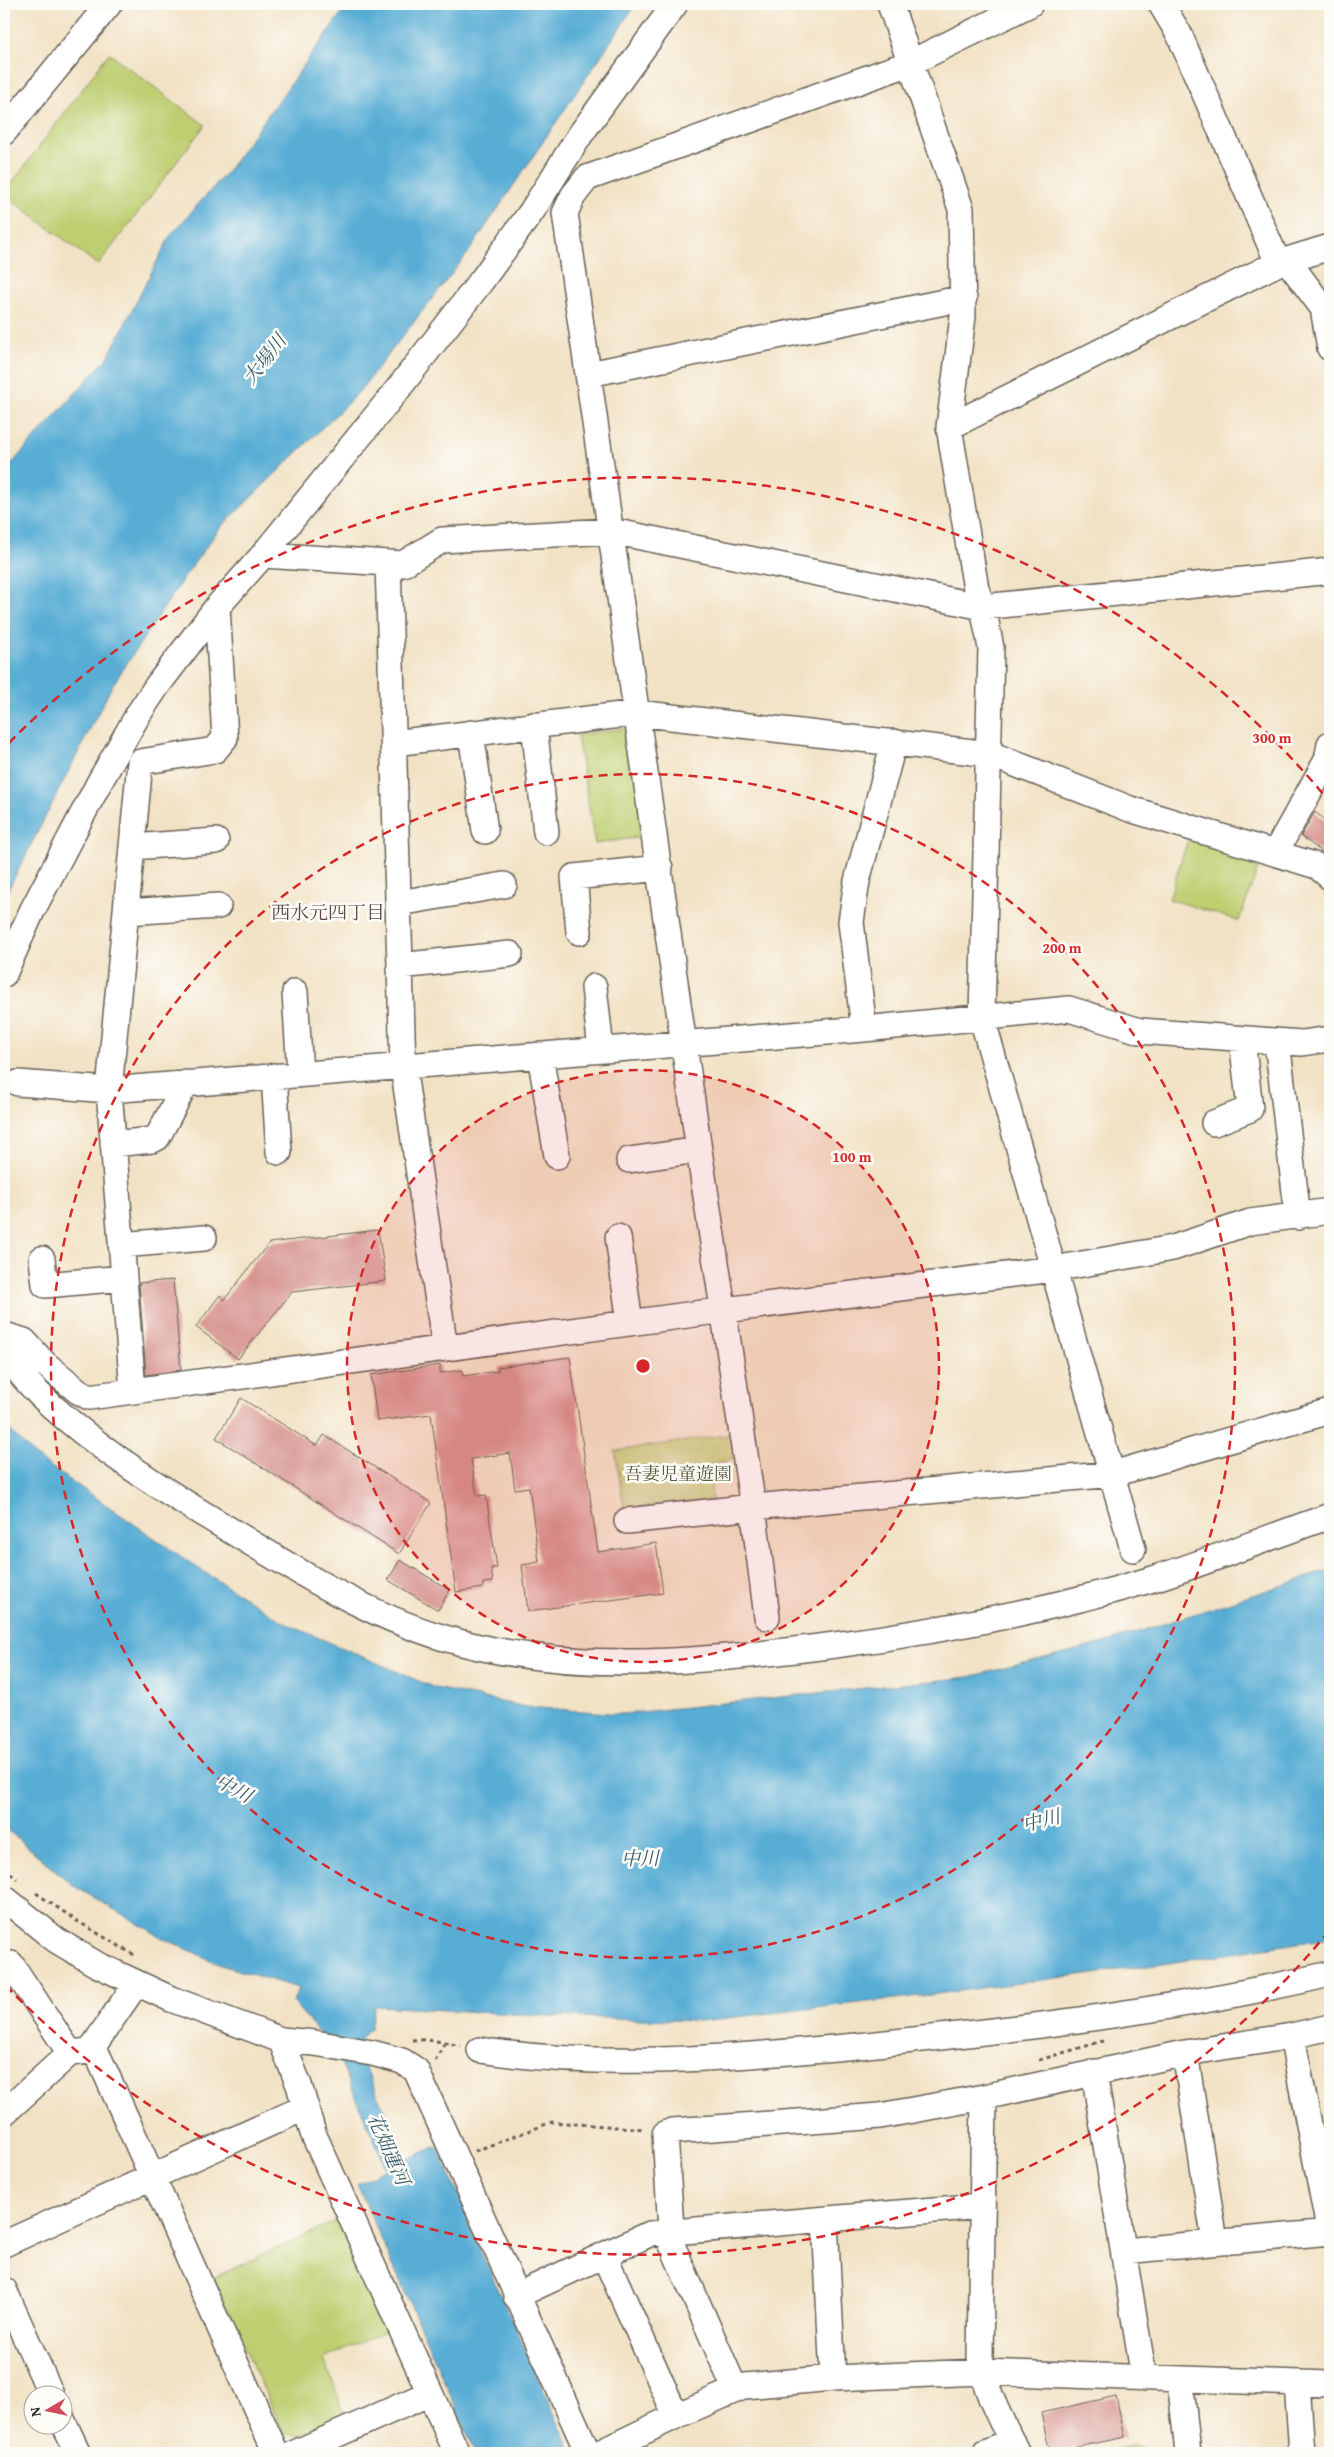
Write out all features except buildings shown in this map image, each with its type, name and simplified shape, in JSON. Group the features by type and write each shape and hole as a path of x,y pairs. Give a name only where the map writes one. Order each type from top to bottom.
{"street":[{"path":"4,132 108,4"},
{"path":"4,974 36,903 138,713 217,607 263,555 398,389 482,280 532,211 580,135 675,4"},
{"path":"890,4 962,209 963,316 949,427 976,589 983,607 991,648 990,754 981,996 982,1018 1134,1549"},
{"path":"767,1617 753,1508 699,1150 566,213 574,196 587,178 910,63 1030,4"},
{"path":"1162,4 1179,34 1282,262 1323,308 1330,348"},
{"path":"949,427 1282,262 1330,248"},
{"path":"589,374 964,298"},
{"path":"263,555 403,564 442,540 612,530 983,607 1330,571"},
{"path":"388,562 403,1066 444,1348"},
{"path":"133,1391 109,1090 140,762 215,750 225,738 217,607"},
{"path":"394,743 534,724 637,713 990,754 1130,809 1317,866 1330,877"},
{"path":"534,724 546,832"},
{"path":"471,733 485,831"},
{"path":"864,1029 851,922 857,881 894,742"},
{"path":"1275,852 1326,760 1330,744"},
{"path":"132,847 216,841"},
{"path":"579,932 574,877 660,868"},
{"path":"399,903 504,885"},
{"path":"126,912 218,906"},
{"path":"400,966 510,954"},
{"path":"594,987 601,1050"},
{"path":"295,992 300,1074"},
{"path":"18,1083 109,1090 864,1029 1069,1009 1140,1031 1302,1043 1330,1039"},
{"path":"1214,1123 1250,1110 1242,1039"},
{"path":"1277,1041 1298,1216"},
{"path":"540,1055 557,1156"},
{"path":"274,1076 279,1152"},
{"path":"113,1144 157,1138 186,1083"},
{"path":"629,1160 699,1150"},
{"path":"4,1334 24,1340 44,1363 78,1391 89,1397 724,1310 1054,1270 1173,1248 1250,1222 1330,1211"},
{"path":"618,1237 630,1323"},
{"path":"121,1245 204,1238"},
{"path":"42,1259 45,1284 124,1278"},
{"path":"4,1350 28,1383 98,1443 197,1510 298,1569 357,1602 409,1626 492,1650 548,1659 697,1661 772,1653 946,1629 1078,1600 1148,1580 1330,1516"},
{"path":"627,1521 1112,1474 1330,1411"},
{"path":"4,1898 56,1940 136,1984 208,2014 281,2040 315,2043 372,2053 402,2061 416,2070 588,2453"},
{"path":"11,1964 80,2052 99,2058 276,2453"},
{"path":"480,2050 522,2057 617,2060 678,2061 754,2056 988,2033 1187,2003 1330,1974"},
{"path":"4,2113 80,2052 136,1984"},
{"path":"735,2389 672,2245 669,2233 665,2134 672,2131 880,2116 1185,2053 1292,2036 1330,2027"},
{"path":"1124,2252 1215,2242 1330,2233 1292,2036"},
{"path":"281,2040 306,2107 313,2134 457,2453"},
{"path":"1185,2053 1215,2242"},
{"path":"1094,2072 1144,2378"},
{"path":"984,2096 982,2372 1015,2447 986,2453"},
{"path":"4,2244 306,2107"},
{"path":"516,2296 649,2234 982,2206"},
{"path":"825,2220 832,2378"},
{"path":"604,2255 676,2416"},
{"path":"4,2290 10,2322 45,2384"},
{"path":"599,2453 735,2389 832,2378 982,2372 1330,2384"},
{"path":"1180,2379 1188,2453"},
{"path":"1298,2383 1302,2453"},
{"path":"295,2453 430,2393"},
{"path":"69,2434 78,2453"}],"path":[{"path":"4,1868 25,1885"},
{"path":"32,1890 77,1921 137,1957"},
{"path":"403,2041 431,2039 444,2044 480,2050"},
{"path":"1030,2063 1104,2040"},
{"path":"469,2154 552,2122 653,2129 665,2134"}],"green space":[{"path":"109,53 205,125 98,265 4,194"},
{"path":"634,727 648,836 595,844 577,735"},
{"path":"1189,836 1261,860 1239,921 1169,899"},
{"name":"吾妻児童遊園","path":"734,1434 737,1459 710,1464 712,1500 624,1509 615,1451"},
{"path":"338,2220 390,2329 324,2359 345,2414 298,2436 284,2434 213,2278"},
{"path":"1133,2446 1161,2453 1098,2453"},
{"path":"1177,2450 1177,2453 1161,2453"}],"water":[{"name":"大場川","path":"348,4 636,4 468,253 359,392 220,528 185,576 112,686 4,898 4,472 108,357 170,236 226,173"},
{"path":"4,1424 35,1456 198,1568 287,1624 435,1688 526,1707 622,1714 969,1677 1104,1643 1330,1570 1330,1938 1162,1964 929,1995 701,2021 549,2016 375,2006 370,2028 361,2039 363,2062 406,2160 437,2146 470,2219 467,2221 572,2453 476,2453 357,2184 387,2169 338,2056 293,2002 298,1988 221,1965 161,1937 74,1886 4,1827"}],"district":[{"name":"西水元四丁目","path":"328,912"}],"water label":[{"name":"中川","path":"234,1788"},
{"name":"中川","path":"1041,1820"},
{"name":"中川","path":"640,1858"},
{"name":"花畑運河","path":"389,2149"}]}
